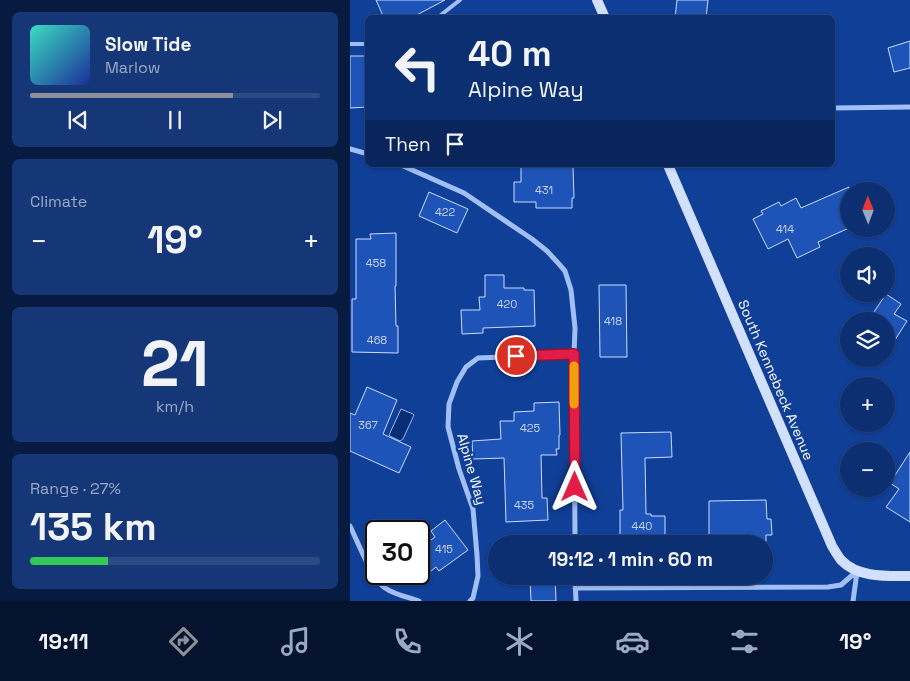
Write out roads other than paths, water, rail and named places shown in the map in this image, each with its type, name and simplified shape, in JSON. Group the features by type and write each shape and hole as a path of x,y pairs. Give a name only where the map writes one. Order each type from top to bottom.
{"street":[{"path":"597,0 604,15"},
{"path":"835,108 910,106"},
{"path":"350,149 365,153"},
{"path":"406,167 464,193 532,239 547,251 565,271 572,296 575,328 575,535"},
{"name":"South Kennebeck Avenue","path":"669,167 832,546 841,560 857,571"},
{"name":"Alpine Way","path":"470,601 473,598 478,576 478,554 473,509 459,469 448,427 449,404 457,382 466,367 478,358 574,354"},
{"path":"350,526 374,574 384,587 394,593 419,601"},
{"path":"857,571 876,575 910,576"},
{"path":"576,601 575,588 828,587 841,584 857,571"},
{"path":"853,601 857,571"}],"lane":[{"path":"441,15 460,0"},
{"path":"350,44 365,44"}],"water":[{"path":"401,409 414,415 403,439 400,441 389,435"}]}
